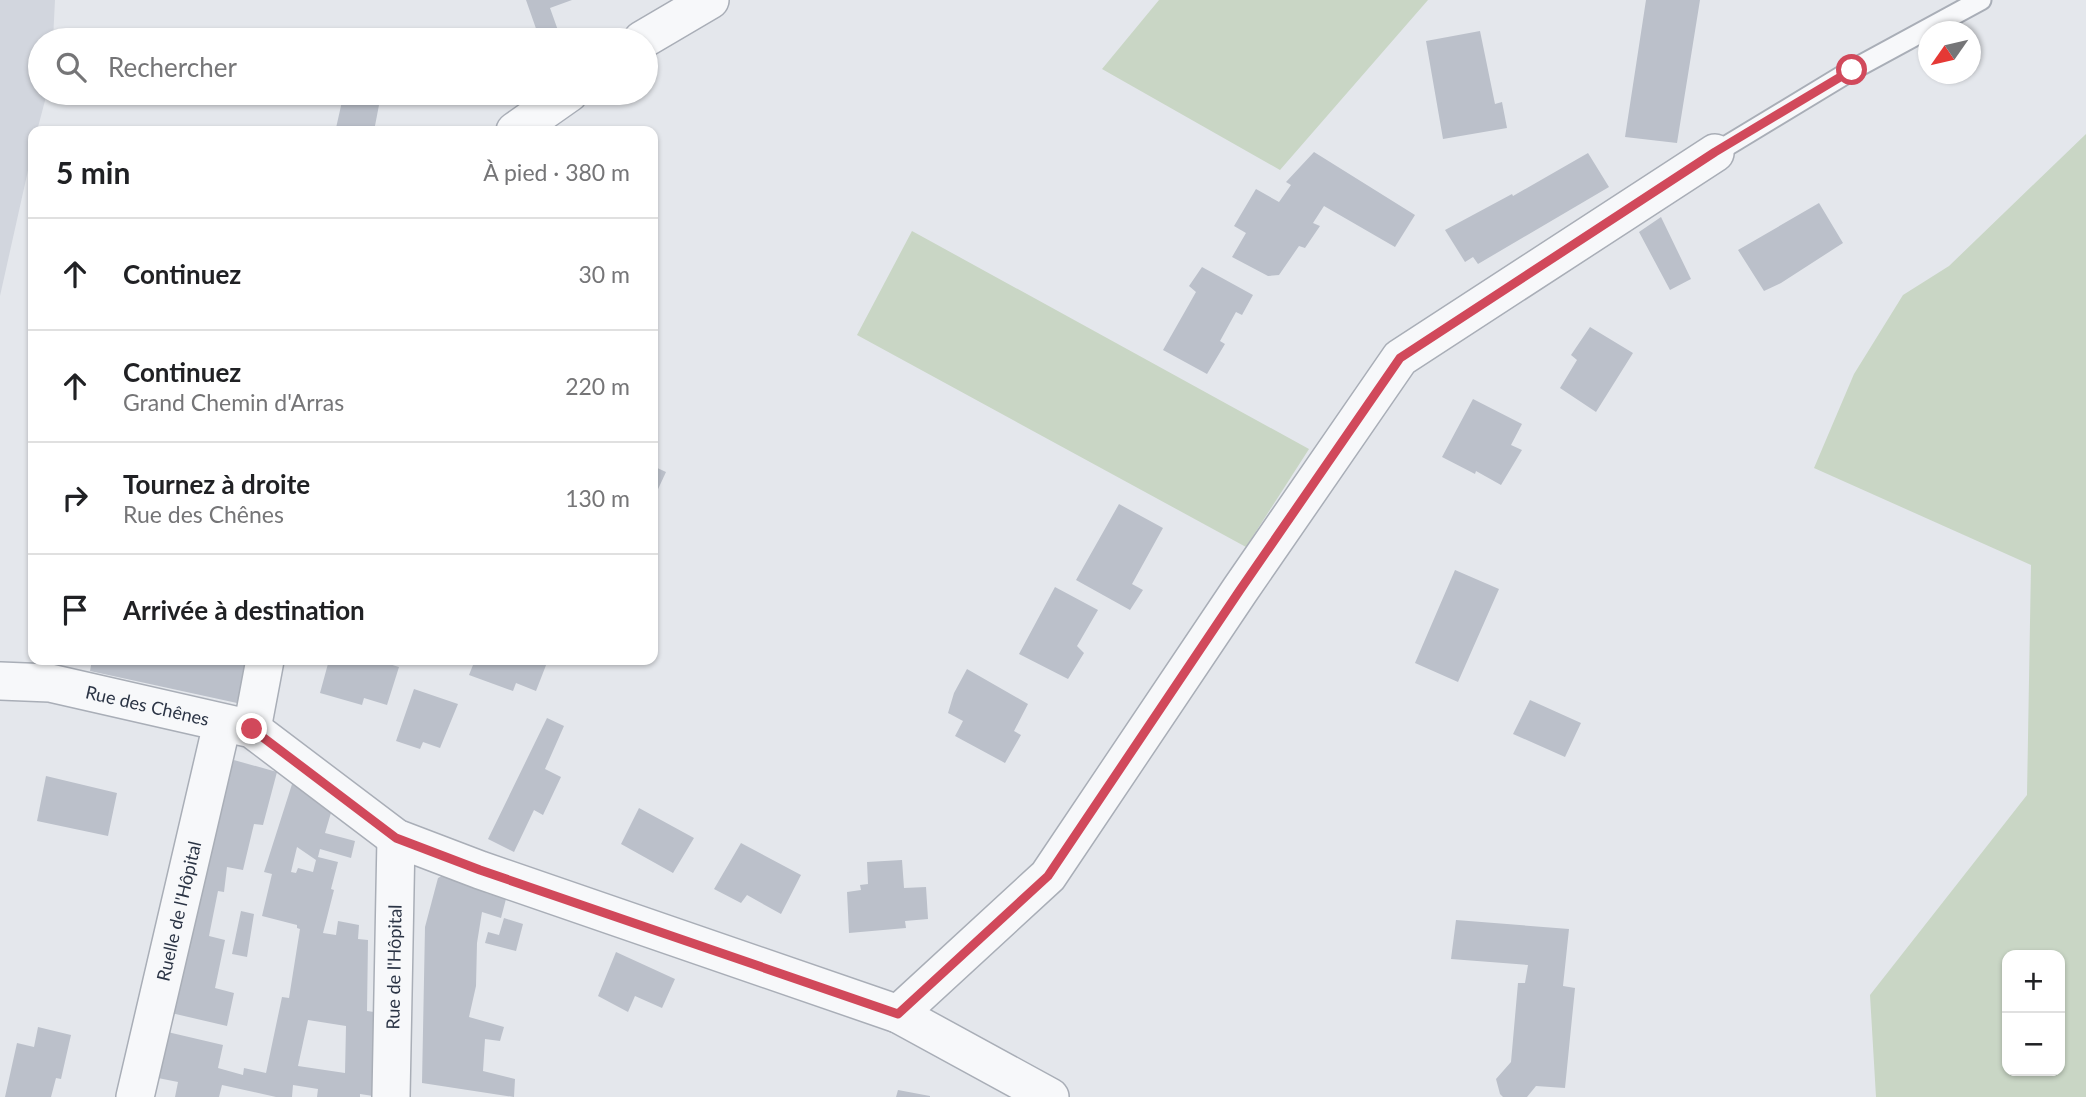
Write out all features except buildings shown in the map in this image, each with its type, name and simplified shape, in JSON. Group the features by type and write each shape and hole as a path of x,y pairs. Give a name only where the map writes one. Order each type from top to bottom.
{"street":[{"path":"658,31 710,0"},
{"path":"522,126 552,105"},
{"path":"898,1014 1048,876 1400,358 1715,152"},
{"name":"Ruelle de l'Hôpital","path":"135,1097 237,727 263,665"},
{"name":"Rue des Chênes","path":"0,681 50,683 237,727 396,838 480,870 898,1014 1050,1097"},
{"name":"Rue de l'Hôpital","path":"391,1097 396,838"}],"lane":[{"path":"1715,152 1852,70 1981,0"}],"shaded area":[{"path":"0,0 55,0 54,28 28,28 28,105 44,105 38,126 28,126 28,170 0,296"}],"green space":[{"path":"1159,0 1428,0 1280,170 1102,69"},
{"path":"2086,134 2086,1097 1876,1097 1870,995 2027,795 2031,565 1814,468 1854,374 1903,295 1949,266"},
{"path":"912,231 1309,449 1246,547 857,335"}],"route":[{"path":"252,729 396,838 480,870 898,1014 1048,876 1400,358 1715,152 1852,70"}]}
